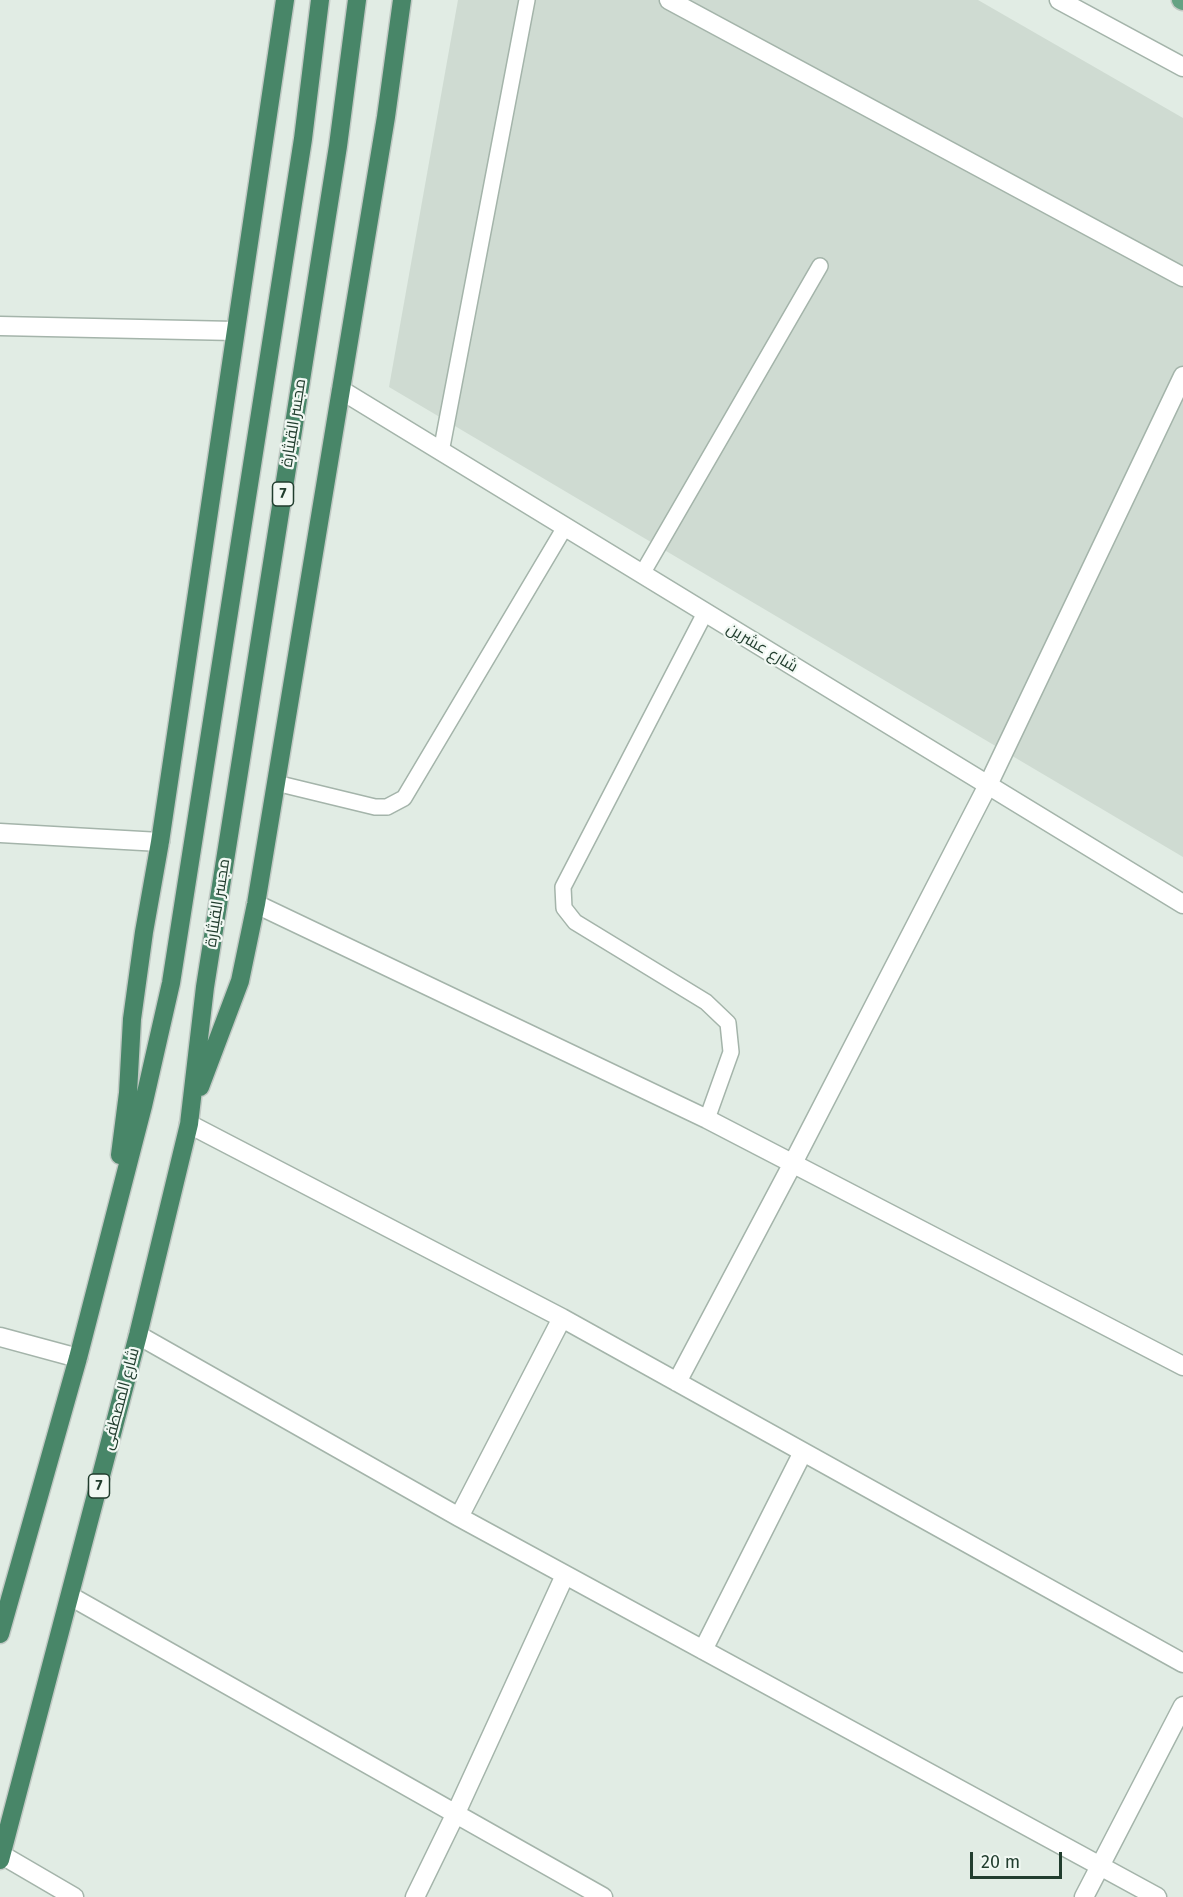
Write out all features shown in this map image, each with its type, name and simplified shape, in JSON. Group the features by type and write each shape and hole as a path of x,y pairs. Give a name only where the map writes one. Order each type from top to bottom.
{"highway":[{"path":"111,1228 128,1093 132,1019 144,932 160,842 285,0"},
{"name":"مجسر القيثارة","path":"111,1228 143,1106 171,983 301,151 320,0"},
{"name":"مجسر القيثارة","path":"190,1117 205,987 338,146 357,0"},
{"path":"190,1117 240,981 256,904 386,117 402,0"},
{"name":"شارع المصطفى","path":"1,1858 138,1335 190,1117"},
{"name":"7","path":"0,1634 78,1358 111,1228"}],"street":[{"path":"669,0 1183,277"},
{"path":"1059,0 1183,67"},
{"path":"0,326 235,331"},
{"path":"677,1382 988,785 1183,376"},
{"name":"شارع عشرين","path":"341,390 1183,904"},
{"path":"0,832 160,842"},
{"path":"256,904 707,1119 1183,1366"},
{"path":"190,1117 562,1318 1183,1663"},
{"path":"459,1517 562,1318"},
{"path":"138,1335 459,1517 1157,1897"},
{"path":"0,1337 78,1358"},
{"path":"703,1650 803,1452"},
{"path":"415,1897 565,1575"},
{"path":"70,1596 603,1897"},
{"path":"1084,1897 1183,1706"},
{"path":"1,1858 74,1897"}],"lane":[{"path":"441,452 527,0"},
{"path":"642,574 820,266"},
{"path":"276,783 375,807 387,807 404,798 565,527"},
{"path":"705,613 563,887 564,908 575,922 706,1002 728,1023 731,1052 707,1119"}],"shaded area":[{"path":"458,0 978,0 1183,118 1183,857 389,387"}]}
